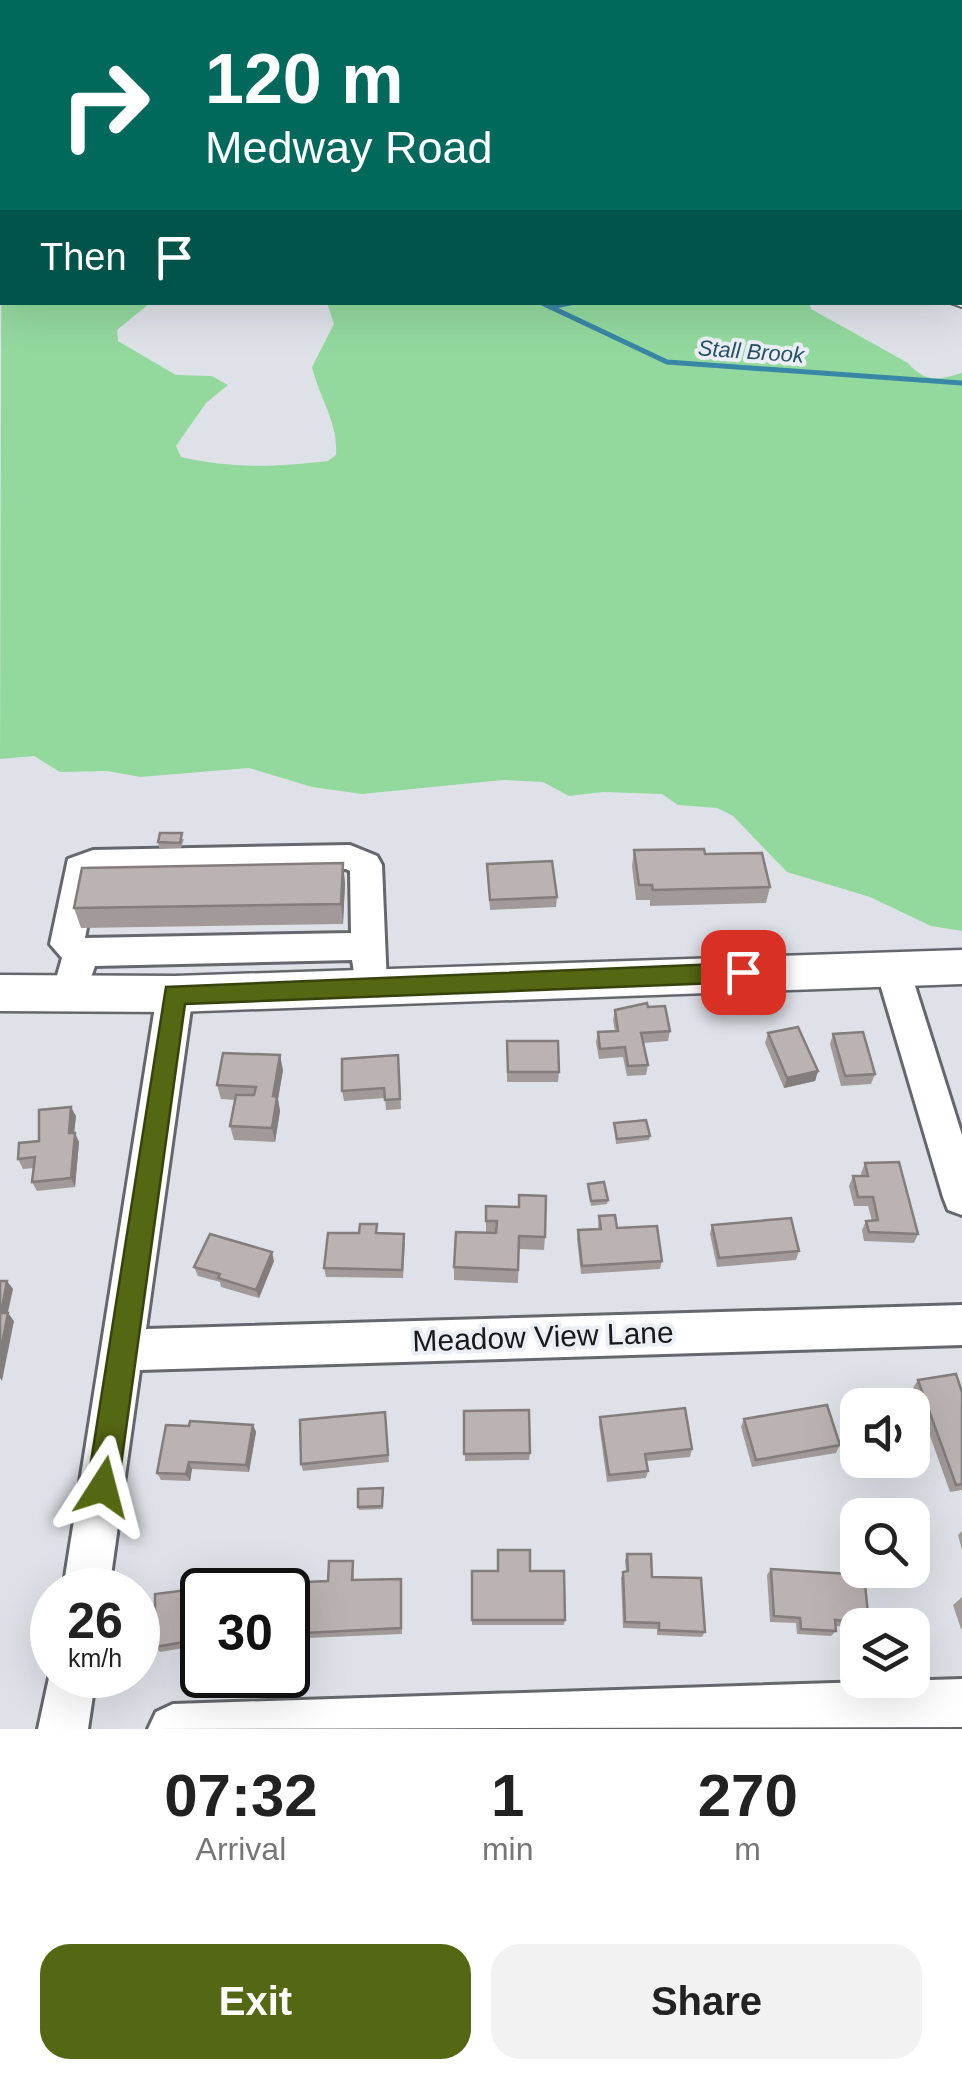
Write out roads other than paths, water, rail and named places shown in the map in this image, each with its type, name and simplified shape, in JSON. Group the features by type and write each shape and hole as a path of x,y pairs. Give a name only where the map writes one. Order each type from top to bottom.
{"main road":[{"path":"48,983 174,994 370,966 962,964"}],"street":[{"path":"350,857 366,864 370,966 48,983 68,944 80,868 113,861 350,857"},
{"path":"892,967 962,1197"},
{"path":"90,1568 125,1350 174,994"},
{"name":"Meadow View Lane","path":"125,1350 962,1325"},
{"path":"64,1729 69,1698"},
{"path":"173,1729 962,1703"}],"waterway":[{"name":"Stall Brook","path":"546,305 550,307"},
{"name":"Stall Brook","path":"550,307 560,305"},
{"name":"Stall Brook","path":"550,307 667,362 962,383"}]}
